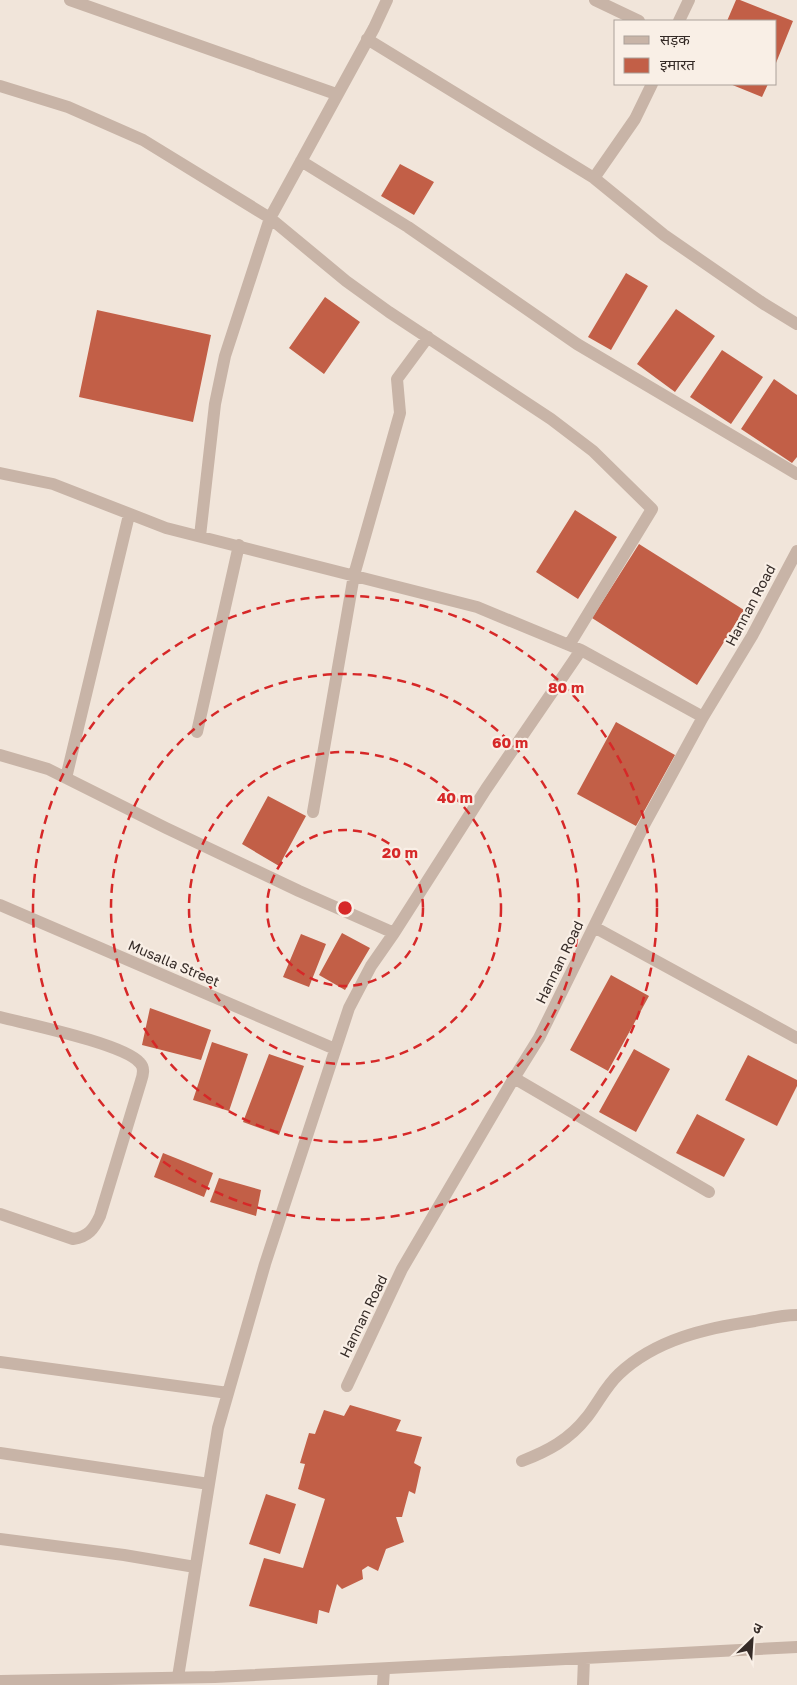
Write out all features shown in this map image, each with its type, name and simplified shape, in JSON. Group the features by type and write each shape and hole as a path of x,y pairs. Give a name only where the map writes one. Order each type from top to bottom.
{"street":[{"path":"70,0 336,94"},
{"path":"200,536 215,404 225,356 270,218 387,0"},
{"path":"595,0 637,20"},
{"path":"679,20 689,0"},
{"path":"367,39 594,178 664,235 764,304 797,324"},
{"path":"594,178 635,119 652,85"},
{"path":"0,86 68,107 143,140 270,218 346,281 389,312 551,419 593,450 652,509 575,647 394,933 371,966 349,1008 265,1264 218,1428 178,1678"},
{"path":"300,162 408,227 577,344 797,474"},
{"path":"313,812 354,575 400,413 397,379 428,337"},
{"path":"0,474 53,484 166,528 477,607 575,647 703,717"},
{"path":"66,778 129,515"},
{"path":"197,732 239,545"},
{"name":"Hannan Road","path":"347,1386 402,1269 539,1038 643,827 703,717 752,636 795,558"},
{"path":"0,755 48,770 66,778 192,841 394,933"},
{"name":"Musalla Street","path":"0,905 335,1049"},
{"path":"594,926 797,1038"},
{"path":"0,1017 88,1039 112,1047 139,1061 143,1067 141,1081 100,1216 96,1226 90,1233 83,1238 73,1239 0,1214"},
{"path":"514,1078 709,1192"},
{"path":"522,1461 546,1452 561,1443 587,1417 618,1375 639,1358 660,1346 675,1339 706,1330 797,1314"},
{"path":"0,1362 228,1393"},
{"path":"0,1453 209,1484"},
{"path":"0,1539 124,1555 195,1567"},
{"path":"6,1682 178,1678 384,1669 797,1647"},
{"path":"583,1685 584,1659"},
{"path":"383,1685 384,1669"}],"building":[{"path":"736,0 740,0 793,21 777,61 777,20 727,20"},
{"path":"732,85 768,85 762,97"},
{"path":"400,164 434,182 414,215 381,196"},
{"path":"626,273 648,286 611,350 588,337"},
{"path":"325,297 360,322 324,374 289,348"},
{"path":"676,309 715,336 675,392 637,364"},
{"path":"97,310 211,335 193,422 79,397"},
{"path":"722,350 763,377 731,424 690,397"},
{"path":"774,379 797,395 797,457 792,463 741,429"},
{"path":"575,510 617,537 578,599 536,572"},
{"path":"639,544 744,610 697,685 592,618"},
{"path":"616,722 675,755 636,826 577,794"},
{"path":"268,796 306,816 279,866 242,844"},
{"path":"342,933 370,948 345,990 319,975"},
{"path":"301,934 326,944 309,987 283,977"},
{"path":"611,975 649,996 608,1071 570,1050"},
{"path":"150,1008 211,1030 201,1060 142,1045"},
{"path":"212,1042 248,1054 229,1111 193,1100"},
{"path":"634,1049 670,1069 636,1132 599,1112"},
{"path":"269,1054 304,1066 279,1135 243,1122"},
{"path":"748,1055 797,1080 797,1086 777,1126 725,1100"},
{"path":"697,1114 745,1139 724,1177 676,1153"},
{"path":"163,1153 213,1173 204,1197 154,1177"},
{"path":"219,1178 261,1190 256,1216 210,1202"},
{"path":"350,1405 401,1420 396,1431 422,1437 414,1463 421,1467 415,1494 409,1491 402,1517 396,1517 404,1542 386,1549 378,1571 368,1566 362,1570 363,1579 342,1589 337,1584 329,1613 319,1610 317,1624 249,1606 264,1558 303,1568 325,1499 298,1489 305,1464 300,1463 309,1433 315,1434 324,1410 344,1416"},
{"path":"266,1494 296,1504 280,1554 249,1544"}]}
